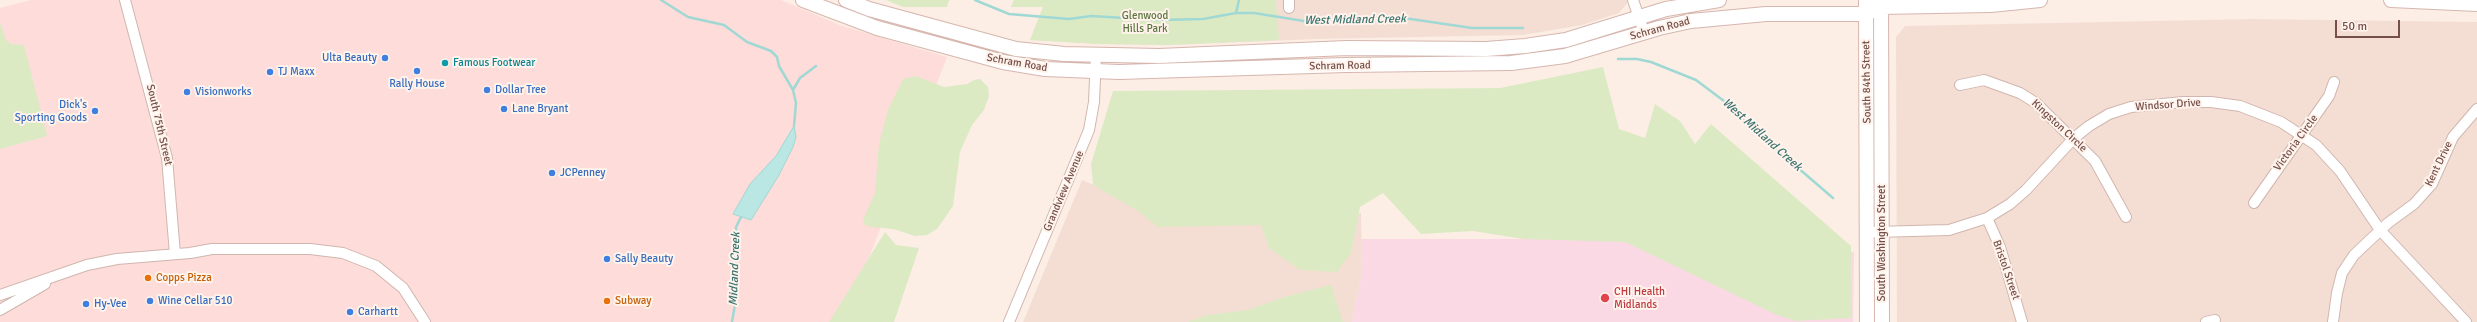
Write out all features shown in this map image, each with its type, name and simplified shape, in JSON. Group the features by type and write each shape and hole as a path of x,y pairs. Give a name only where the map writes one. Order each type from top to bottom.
{"main road":[{"name":"Schram Road","path":"803,0 851,19 1003,62 1045,69 1168,72 1346,65 1499,64 1565,56 1644,32 1691,21 1738,15 1866,14 1881,3"},
{"name":"Schram Road","path":"855,2 1016,49 1096,55 1159,56 1347,48 1506,48 1566,40 1639,17 1674,8 1719,0"},
{"name":"Schram Road","path":"1866,0 1881,3 1991,5 2040,0"},
{"name":"South 84th Street","path":"1866,0 1875,163"},
{"path":"2391,0 2477,4"},
{"name":"South 84th Street","path":"1875,163 1881,3"},
{"name":"South Washington Street","path":"1867,322 1867,232 1875,163"},
{"name":"South Washington Street","path":"1875,163 1881,232 1882,322"}],"street":[{"name":"South 75th Street","path":"125,0 167,158 175,254"},
{"path":"1633,0 1644,32"},
{"path":"851,19 855,2"},
{"name":"Grandview Avenue","path":"1009,322 1089,130 1094,102 1096,55"},
{"name":"Kingston Circle","path":"1960,85 1984,80 2020,92 2036,104 2074,138 2095,161 2126,217"},
{"name":"Victoria Circle","path":"2254,203 2329,96 2334,82"},
{"name":"Windsor Drive","path":"1867,232 1949,230 1987,218 2010,204 2026,190 2074,138 2089,126 2124,110 2183,102 2211,102 2240,106 2281,122 2316,145 2340,171 2380,230 2466,322"},
{"name":"Kent Drive","path":"2333,322 2337,293 2342,273 2354,255 2380,230 2414,204 2432,184 2453,137 2477,109"},
{"name":"Bristol Street","path":"1987,218 2000,247 2022,322"},
{"path":"0,295 72,270 109,260 193,253 216,255 230,250 310,249 355,256 376,266 396,280 417,306 425,322"},
{"path":"0,310 72,270"}],"shaded area":[{"path":"31,0 781,0 842,26 947,57 844,322 0,322 0,8"},
{"path":"1014,0 1630,0 1619,13 1582,25 1523,35 1316,39 1169,45 1099,44 1030,40 1043,7 1011,7"},
{"path":"2252,19 2477,22 2477,322 1897,322 1896,37 1905,26"},
{"path":"1082,180 1162,213 1361,213 1362,274 1352,322 1023,322"},
{"name":"CHI Health Midlands","path":"1361,239 1824,239 1825,252 1854,252 1853,322 1352,322 1362,274"}],"green space":[{"path":"886,0 949,0 947,7 903,7"},
{"name":"Glenwood Hills Park","path":"1014,0 1276,0 1279,40 1169,45 1099,44 1030,40 1043,7 1011,7"},
{"path":"0,22 6,40 11,44 24,45 47,136 0,149"},
{"path":"1603,67 1619,129 1645,138 1655,104 1680,121 1695,144 1711,124 1851,246 1851,318 1796,321 1777,315 1625,242 1523,239 1473,231 1421,234 1383,193 1360,207 1351,253 1337,272 1300,270 1269,248 1261,225 1158,227 1138,211 1093,185 1091,164 1113,91 1500,88"},
{"path":"916,76 944,87 967,84 974,80 980,79 988,87 989,96 984,110 972,125 960,152 953,206 937,229 927,235 915,236 893,229 871,227 865,225 863,220 875,193 879,144 888,110 903,79"},
{"path":"885,232 896,245 919,248 894,322 829,322"},
{"path":"1331,285 1343,322 1188,322 1207,315 1248,310 1284,297"}],"water":[{"path":"794,126 796,137 793,147 779,175 751,220 733,214 750,184 776,156"}],"waterway":[{"name":"Midland Creek","path":"661,0 688,17 724,25 747,42 771,51 777,57 779,66 793,90 796,103 794,126"},
{"name":"West Midland Creek","path":"975,0 1009,14 1069,19 1091,16 1158,20 1203,19 1236,13 1254,13 1304,21 1355,17 1404,18 1472,28 1523,28"},
{"path":"1236,13 1239,0"},
{"name":"West Midland Creek","path":"1618,59 1637,59 1651,62 1696,80 1736,110 1747,124 1833,198"},
{"name":"West Midland Creek","path":"793,90 800,78 816,66"},
{"name":"Midland Creek","path":"732,322 736,299 736,227 741,217"}],"place":[{"name":"Ulta Beauty","path":"385,58"},
{"name":"Famous Footwear","path":"445,63"},
{"name":"Rally House","path":"417,71"},
{"name":"TJ Maxx","path":"270,72"},
{"name":"Dollar Tree","path":"487,90"},
{"name":"Visionworks","path":"187,92"},
{"name":"Lane Bryant","path":"504,109"},
{"name":"Dick's Sporting Goods","path":"95,111"},
{"name":"JCPenney","path":"552,173"},
{"name":"Sally Beauty","path":"607,259"},
{"name":"Copps Pizza","path":"148,278"},
{"name":"CHI Health Midlands","path":"1605,298"},
{"name":"Wine Cellar 510","path":"150,301"},
{"name":"Subway","path":"607,301"},
{"name":"Hy-Vee","path":"86,304"},
{"name":"Carhartt","path":"350,312"}]}
